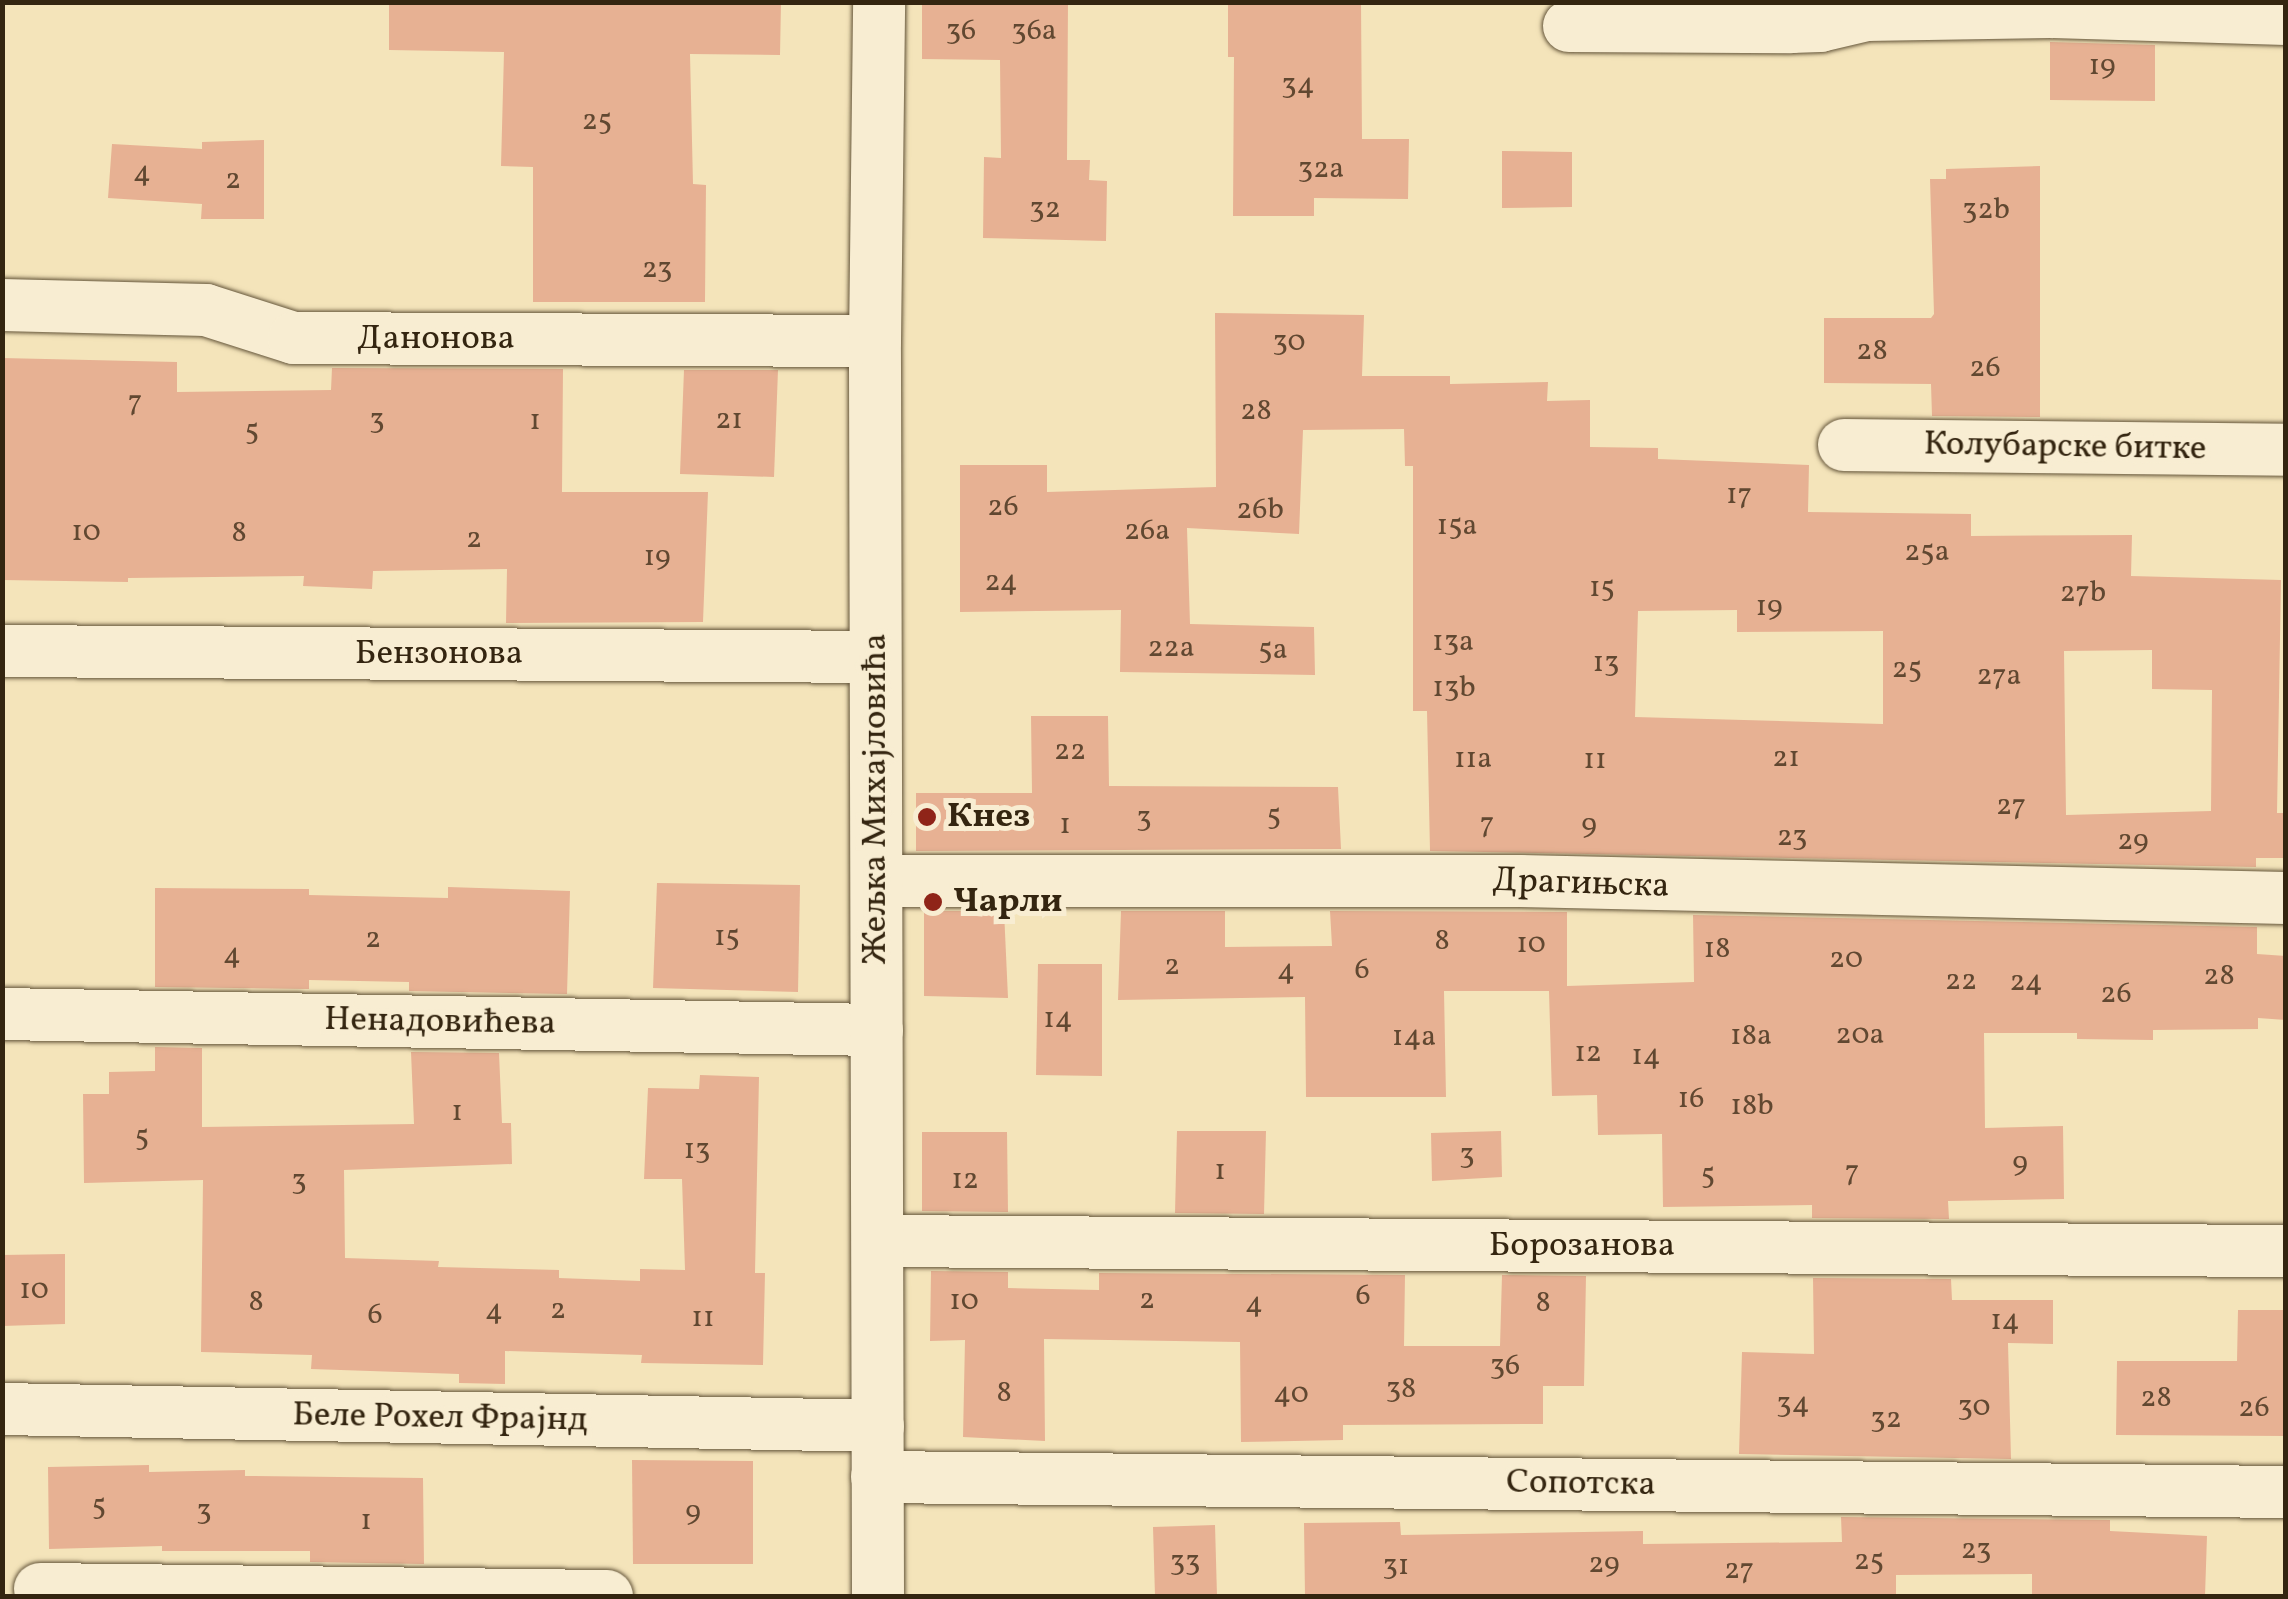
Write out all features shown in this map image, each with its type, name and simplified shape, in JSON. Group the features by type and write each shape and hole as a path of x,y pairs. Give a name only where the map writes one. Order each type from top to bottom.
{"street":[{"name":"Жељка Михајловића","path":"878,1596 874,342 879,2"},
{"path":"1569,26 1791,27 1820,26 1866,15 2050,12 2286,19"},
{"name":"Данонова","path":"2,305 206,310 294,338 874,342"},
{"name":"Колубарске битке","path":"1844,445 2286,450"},
{"name":"Бензонова","path":"2,650 875,657"},
{"name":"Драгињска","path":"877,881 1520,881 2286,898"},
{"name":"Ненадовићева","path":"2,1014 877,1030"},
{"name":"Борозанова","path":"879,1241 2286,1251"},
{"name":"Беле Рохел Фрајнд","path":"2,1409 878,1426"},
{"name":"Сопотска","path":"878,1478 2286,1492"},
{"path":"40,1589 607,1596"}],"building":[{"path":"389,2 781,2 780,55 690,54 693,184 706,185 705,302 533,302 533,167 501,166 504,52 389,50"},
{"path":"922,2 1068,2 1067,160 1090,160 1089,180 1107,181 1106,241 983,238 984,157 1001,158 1000,60 922,59"},
{"path":"1228,2 1361,2 1362,139 1409,139 1408,199 1314,198 1314,216 1233,216 1234,57 1228,57"},
{"path":"2050,42 2155,45 2155,101 2050,100"},
{"path":"264,140 264,219 201,219 202,204 108,198 112,144 202,149 202,142"},
{"path":"1502,151 1572,152 1572,207 1502,208"},
{"path":"2040,166 2040,417 1932,416 1931,384 1824,383 1824,318 1931,318 1934,314 1930,179 1946,179 1946,169"},
{"path":"1215,313 1364,315 1362,376 1450,376 1450,384 1548,382 1547,401 1590,400 1590,447 1658,448 1658,459 1809,465 1808,512 1971,514 1971,536 2132,535 2131,576 2281,580 2277,813 2286,813 2286,858 2256,858 2256,867 1430,851 1427,711 1413,711 1413,466 1405,466 1404,429 1303,430 1299,534 1187,528 1190,624 1314,627 1315,675 1120,672 1121,610 960,612 960,465 1047,465 1047,492 1216,487","holes":["1737,610 1737,632 1883,631 1883,724 1635,717 1638,611","2152,650 2152,689 2212,690 2211,811 2066,815 2064,651"]},
{"path":"2,358 177,362 177,392 331,390 332,368 563,369 562,492 708,492 703,622 506,623 507,569 373,571 372,589 303,586 304,576 128,578 128,582 2,580"},
{"path":"684,370 778,370 774,477 680,474"},
{"path":"1031,716 1108,716 1109,786 1338,787 1341,849 916,851 916,793 1032,793"},
{"path":"657,883 800,885 798,992 653,988"},
{"path":"448,887 570,891 567,994 409,991 409,982 309,980 309,989 155,987 155,888 309,889 309,895 448,898"},
{"path":"924,911 1004,911 1008,998 924,996"},
{"path":"1121,911 1225,911 1225,947 1332,946 1330,911 1567,912 1567,986 1694,982 1693,915 2257,927 2257,954 2286,956 2286,1020 2258,1018 2258,1029 2153,1030 2153,1040 2077,1039 2077,1033 1984,1033 1985,1128 2063,1126 2064,1199 1948,1201 1949,1219 1812,1218 1812,1205 1663,1207 1662,1134 1598,1135 1597,1095 1552,1096 1549,991 1444,991 1446,1097 1306,1097 1305,997 1118,1000"},
{"path":"1038,964 1102,964 1102,1076 1036,1075"},
{"path":"155,1047 202,1048 202,1127 414,1124 411,1052 499,1053 502,1123 511,1123 512,1164 344,1170 345,1258 439,1261 438,1267 559,1270 559,1278 640,1281 640,1269 685,1270 682,1179 644,1179 648,1088 699,1089 700,1075 759,1077 755,1273 765,1273 763,1365 641,1363 642,1355 505,1351 505,1384 459,1383 459,1374 311,1369 312,1355 201,1352 203,1180 84,1183 83,1094 109,1094 109,1072 155,1071"},
{"path":"1177,1131 1266,1131 1264,1214 1175,1213"},
{"path":"1501,1131 1502,1177 1432,1181 1431,1133"},
{"path":"922,1132 1007,1132 1008,1212 922,1211"},
{"path":"65,1254 65,1324 2,1326 2,1255"},
{"path":"931,1271 1008,1272 1008,1288 1099,1290 1099,1273 1405,1275 1404,1346 1500,1346 1502,1275 1586,1276 1584,1386 1543,1386 1543,1424 1343,1425 1343,1440 1241,1442 1240,1342 1044,1339 1045,1441 963,1437 965,1340 930,1341"},
{"path":"1813,1278 1951,1279 1952,1300 2053,1300 2053,1344 2008,1343 2011,1459 1739,1454 1742,1352 1814,1354"},
{"path":"2238,1310 2286,1310 2286,1436 2116,1435 2117,1361 2237,1361"},
{"path":"632,1460 753,1461 753,1564 633,1564"},
{"path":"149,1465 149,1472 245,1470 245,1476 423,1478 424,1564 310,1562 310,1551 162,1551 162,1546 49,1549 48,1467"},
{"path":"1841,1517 2110,1520 2110,1531 2207,1536 2205,1596 2032,1596 2032,1574 1896,1575 1896,1596 1305,1596 1304,1523 1400,1522 1401,1535 1643,1531 1643,1544 1842,1542"},
{"path":"1215,1525 1217,1596 1155,1596 1153,1527"}],"place":[{"name":"Кнез","path":"927,817"},
{"name":"Чарли","path":"933,902"}]}
